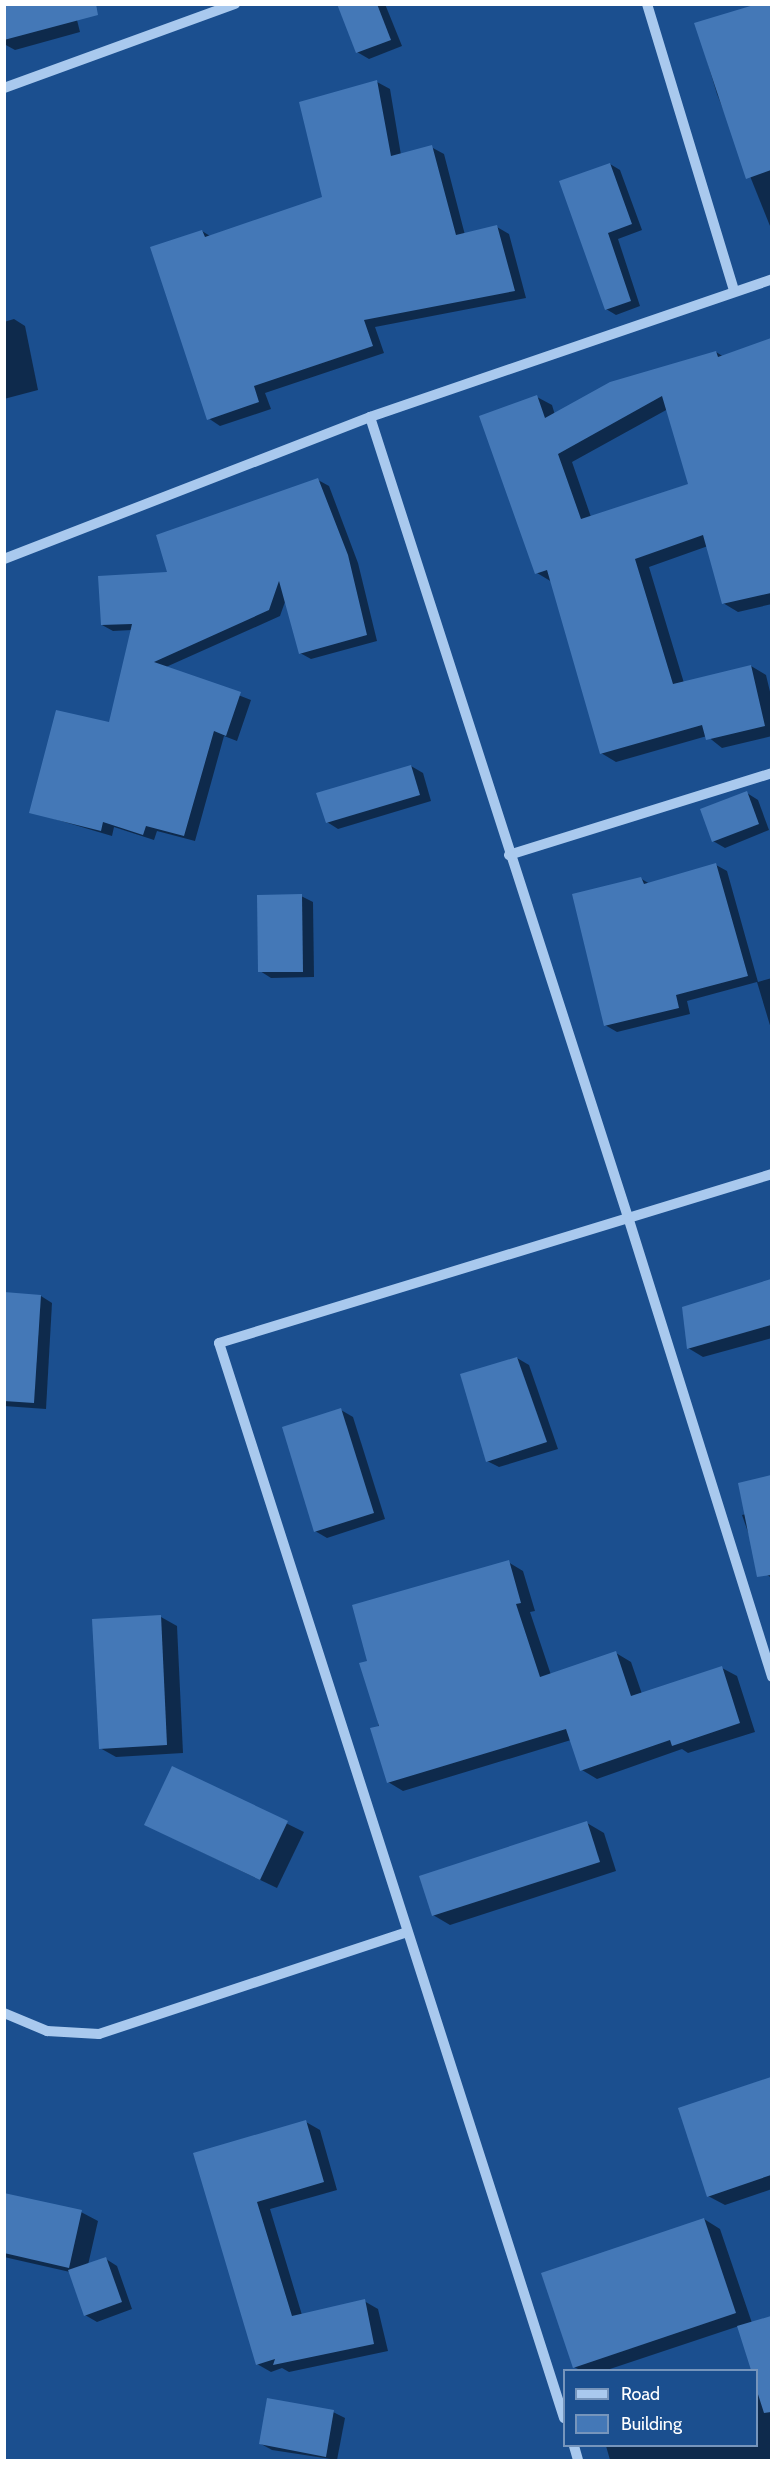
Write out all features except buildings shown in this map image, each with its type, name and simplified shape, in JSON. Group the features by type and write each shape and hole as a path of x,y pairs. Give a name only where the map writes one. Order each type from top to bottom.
{"street":[{"path":"647,4 734,291"},
{"path":"4,88 229,6"},
{"path":"4,559 370,417 771,279"},
{"path":"370,417 509,855 628,1217 771,1677"},
{"path":"509,855 771,773"},
{"path":"563,2415 219,1343 771,1173"},
{"path":"4,2013 47,2031 99,2034 407,1932"}]}
